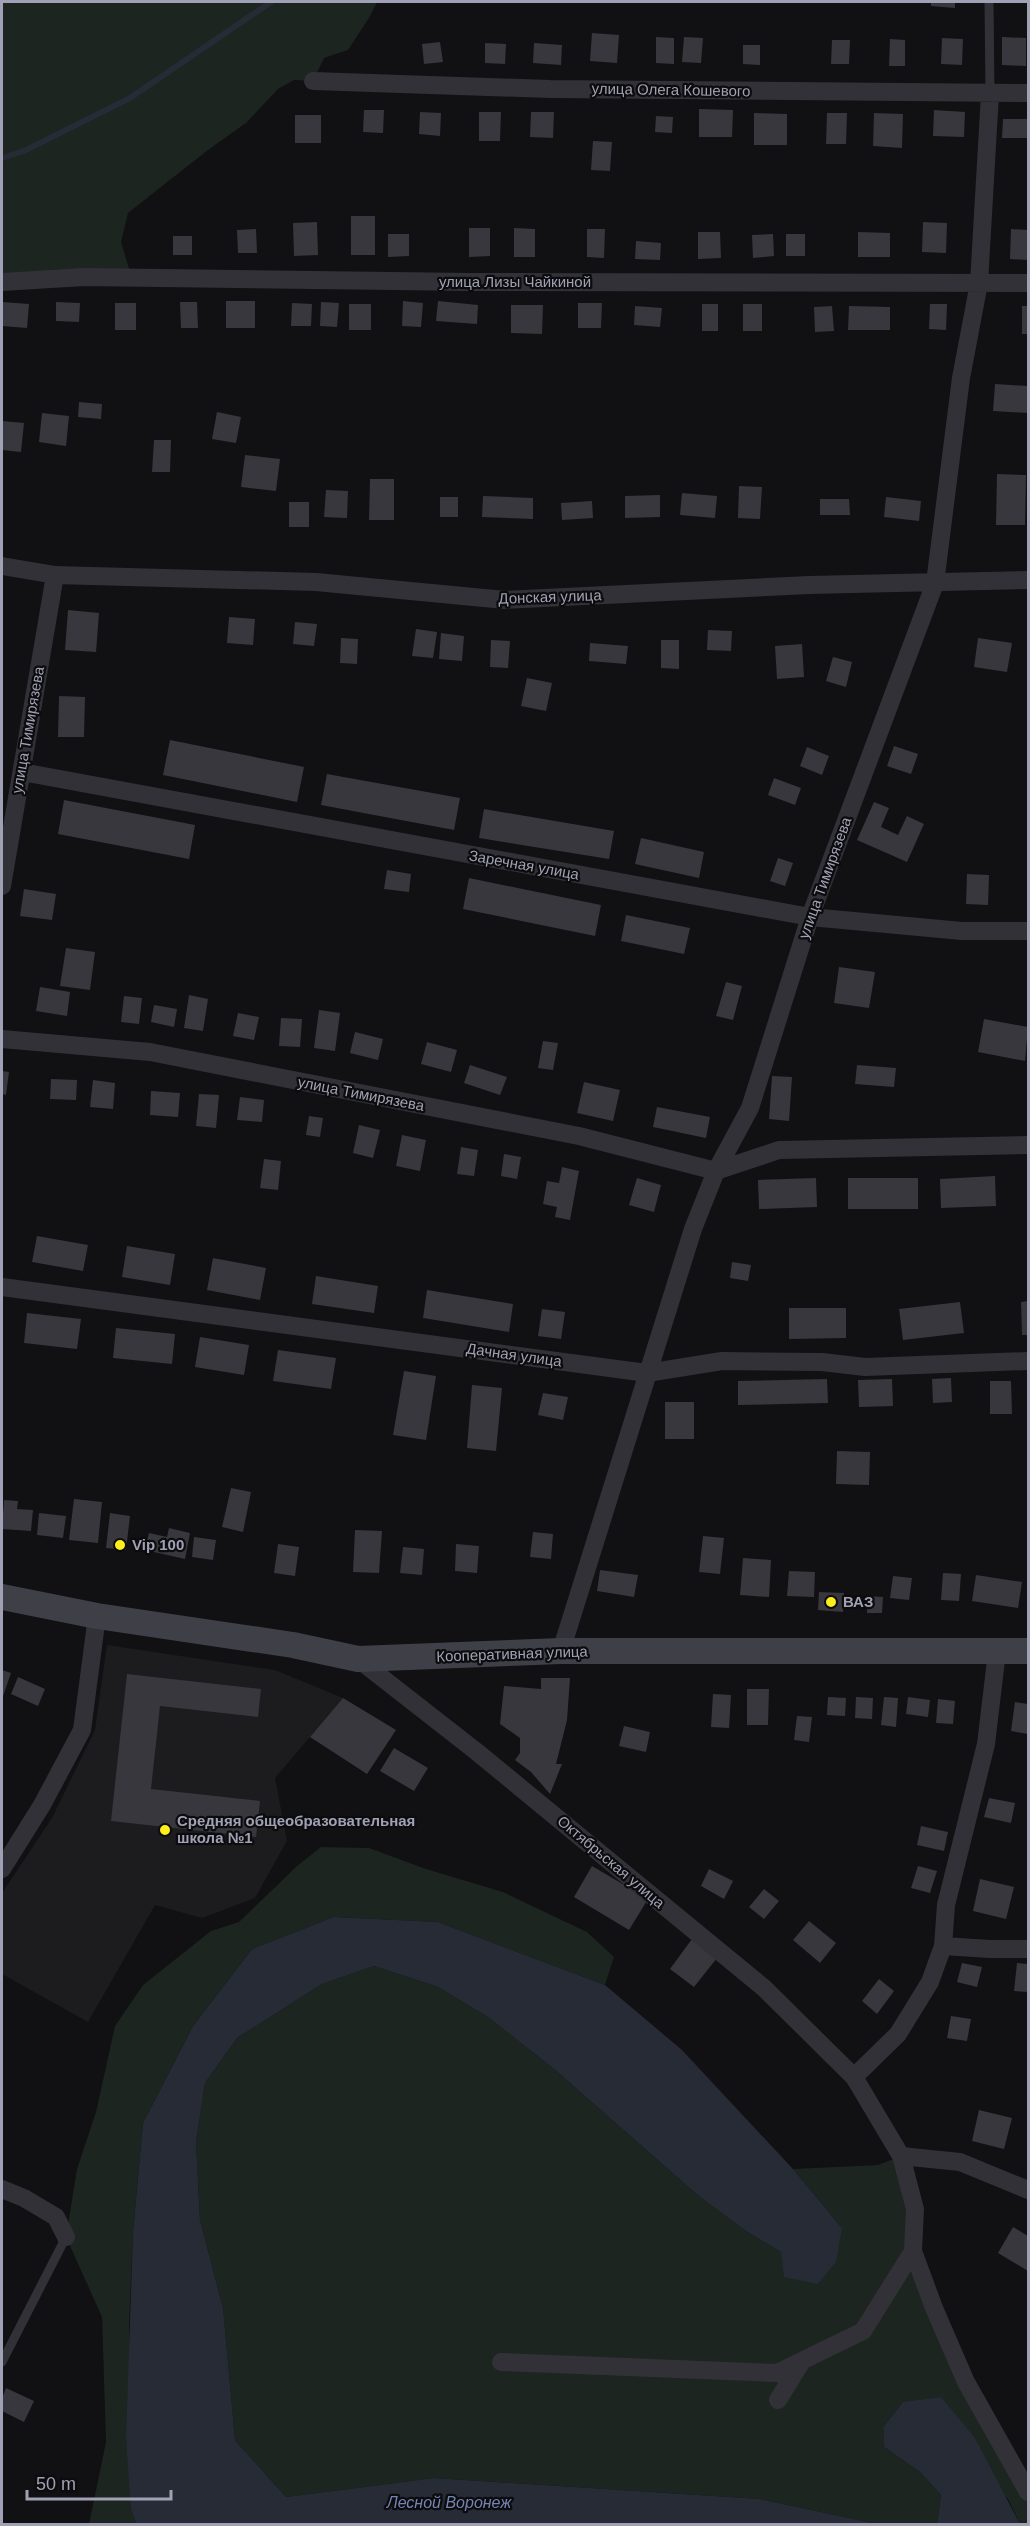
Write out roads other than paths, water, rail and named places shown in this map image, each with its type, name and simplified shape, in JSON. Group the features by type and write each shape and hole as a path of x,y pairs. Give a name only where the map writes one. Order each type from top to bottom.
{"street":[{"name":"улица Олега Кошевого","path":"313,81 550,89 1029,93"},
{"name":"улица Тимирязева","path":"561,1651 693,1229 716,1171 750,1108 810,917 935,583 961,378 979,283 990,93"},
{"name":"улица Лизы Чайкиной","path":"2,282 84,277 471,282 1029,283"},
{"name":"Донская улица","path":"2,566 55,574 316,582 505,600 809,585 1029,580"},
{"name":"улица Тимирязева","path":"2,886 55,574"},
{"name":"Заречная улица","path":"22,772 810,917 963,931 1029,931"},
{"name":"улица Тимирязева","path":"2,1039 150,1052 579,1136 716,1171"},
{"path":"716,1171 779,1150 1029,1145"},
{"name":"Дачная улица","path":"2,1287 647,1373 722,1361 822,1362 865,1367 1029,1361"},
{"name":"Кооперативная улица","path":"2,1597 97,1616 293,1645 358,1659 561,1651 1029,1651"},
{"path":"2,1869 42,1805 81,1730 97,1616"},
{"path":"854,2077 898,2034 930,1982 944,1946 945,1905 986,1744 997,1652"},
{"name":"Октябрьская улица","path":"358,1659 487,1759 764,1988 854,2077 901,2156 915,2209 913,2251"},
{"path":"944,1946 990,1949 1029,1948"},
{"path":"901,2156 960,2162 1029,2190"},
{"path":"2,2189 24,2198 56,2217 66,2237"},
{"path":"501,2362 777,2373 863,2331 913,2251"},
{"path":"913,2251 934,2308 966,2382 1029,2492"},
{"path":"778,2400 802,2361"}],"lane":[{"path":"988,2 990,93"},
{"path":"2,2362 66,2237"}],"water":[{"name":"Лесной Воронеж","path":"334,1917 438,1922 605,1985 682,2050 793,2169 842,2228 836,2262 818,2284 784,2277 781,2252 746,2231 700,2197 554,2069 488,2017 438,1987 374,1966 322,1984 237,2038 205,2083 196,2142 200,2220 223,2308 235,2440 286,2497 434,2478 760,2499 877,2524 136,2524 131,2509 126,2438 133,2232 143,2123 193,2026 252,1949"},
{"path":"941,2397 975,2438 1020,2524 937,2524 941,2495 920,2472 884,2447 884,2426 903,2402"}],"waterway":[{"path":"2,158 24,151 130,98 271,2"}],"place":[{"name":"Vip 100","path":"120,1545"},
{"name":"ВАЗ","path":"831,1602"},
{"name":"Средняя общеобразовательная школа №1","path":"165,1830"}]}
